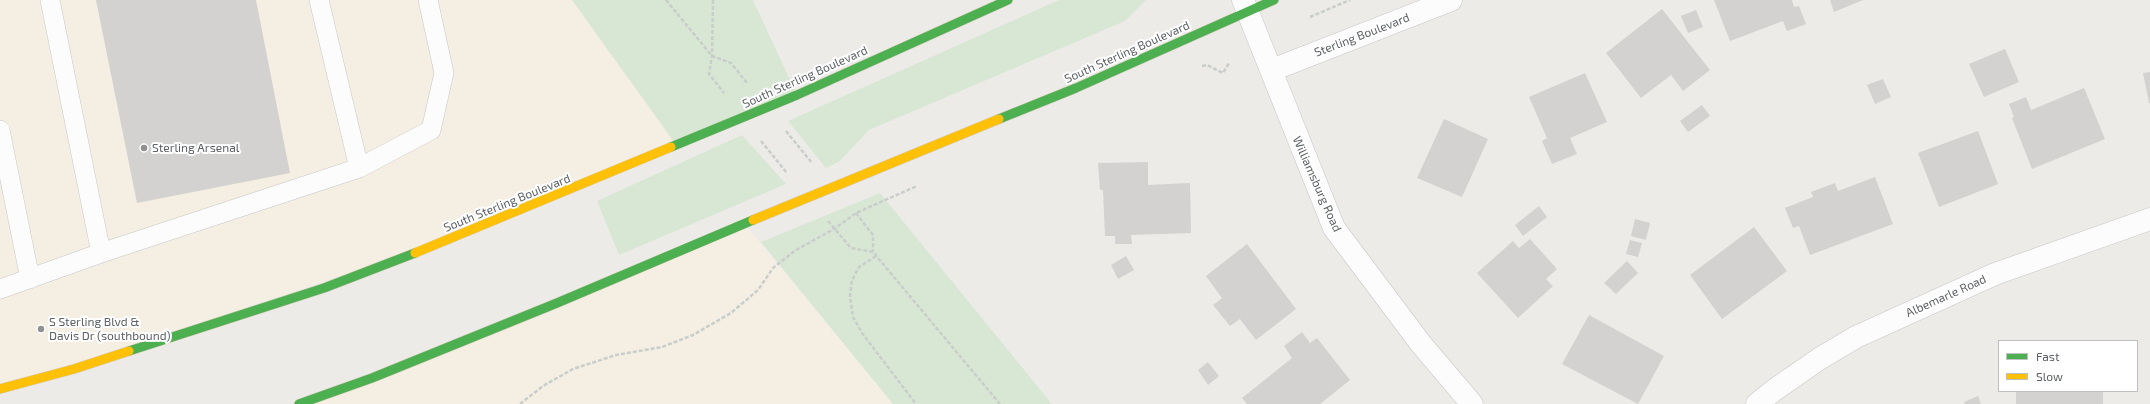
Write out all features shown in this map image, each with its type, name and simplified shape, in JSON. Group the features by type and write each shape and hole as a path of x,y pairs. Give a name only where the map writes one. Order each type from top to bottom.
{"main road":[{"name":"South Sterling Boulevard","path":"0,388 74,369 324,288 445,241 767,108 1008,0"},
{"name":"South Sterling Boulevard","path":"299,404 372,378 1076,88 1246,5 1274,0"}],"street":[{"name":"Sterling Boulevard","path":"1272,70 1451,0"},
{"name":"Williamsburg Road","path":"1246,5 1272,70 1294,134 1334,228 1421,344 1472,404"},
{"name":"Albemarle Road","path":"1757,404 1819,359 1856,336 1995,274 2149,224"}],"lane":[{"path":"50,0 101,253"},
{"path":"319,0 360,168"},
{"path":"0,289 101,253 360,168 431,130 444,73 428,0"},
{"path":"0,130 30,279"}],"path":[{"path":"666,0 712,56 731,63 856,213 873,235 873,252 876,256 1000,404"},
{"path":"713,0 712,56 709,74 742,118 834,229 852,248 873,252"},
{"path":"1310,17 1350,0"},
{"path":"1200,67 1207,65 1223,73 1230,63"},
{"path":"520,404 543,386 573,369 616,355 662,347 693,335 731,313 758,290 773,268 796,250 834,229 856,213 921,184"},
{"path":"876,256 859,267 852,280 850,296 853,317 862,333 916,404"}],"shaded area":[{"path":"0,0 572,0 677,146 438,244 0,389"},
{"path":"745,224 893,404 299,404"}],"green space":[{"path":"572,0 753,0 797,95 677,146"},
{"path":"1059,0 1146,0 1125,21 869,130 840,161 826,168 788,121"},
{"path":"742,135 786,184 619,255 597,201"},
{"path":"880,193 1052,404 893,404 761,242"}],"building":[{"path":"96,0 256,0 290,173 137,203"},
{"path":"1714,0 1792,0 1794,7 1799,6 1806,24 1787,31 1783,21 1730,41"},
{"path":"1830,0 1863,0 1834,12"},
{"path":"1662,9 1710,70 1683,91 1671,75 1641,98 1606,53"},
{"path":"1696,10 1703,27 1688,33 1681,16"},
{"path":"2005,49 2019,82 1984,97 1969,64"},
{"path":"2150,72 2150,103 2149,103 2143,73"},
{"path":"1585,73 1607,122 1570,138 1577,154 1552,164 1542,141 1547,138 1529,97"},
{"path":"1883,79 1891,97 1875,104 1867,85"},
{"path":"2084,88 2105,139 2032,169 2012,118 2014,117 2009,104 2026,97 2031,110"},
{"path":"1702,105 1710,116 1688,132 1680,121"},
{"path":"1444,119 1488,139 1462,197 1417,178"},
{"path":"1978,131 1998,184 1939,207 1918,153"},
{"path":"1148,162 1148,185 1190,183 1191,233 1131,235 1132,244 1115,244 1115,236 1105,236 1103,190 1100,190 1098,163"},
{"path":"1875,177 1893,224 1810,255 1799,226 1793,228 1785,208 1813,197 1811,192 1835,183 1838,191"},
{"path":"1539,206 1547,217 1523,236 1515,225"},
{"path":"1635,219 1650,223 1646,240 1631,236"},
{"path":"1754,227 1787,271 1722,319 1690,275"},
{"path":"1530,239 1557,269 1546,279 1553,286 1518,318 1477,273 1513,241 1519,248"},
{"path":"1630,240 1642,243 1638,257 1626,254"},
{"path":"1247,244 1296,309 1256,340 1240,319 1230,326 1213,305 1222,298 1206,276"},
{"path":"1126,256 1134,270 1118,279 1111,265"},
{"path":"1627,261 1638,273 1616,294 1604,283"},
{"path":"1589,315 1664,356 1638,404 1562,364"},
{"path":"1302,332 1310,343 1317,338 1350,380 1320,404 1247,404 1242,398 1292,358 1284,346"},
{"path":"1208,362 1219,376 1208,385 1198,370"},
{"path":"2016,392 2103,392 2103,404 2016,404"},
{"path":"1978,396 1981,404 1965,404 1964,402"}],"traffic: fast":[{"path":"671,147 797,95 1008,0"},
{"path":"999,119 1076,88 1274,0"},
{"path":"299,404 372,378 557,303 753,220"},
{"path":"129,351 324,288 415,253"}],"traffic: slow":[{"path":"753,220 999,119"},
{"path":"415,253 671,147"},
{"path":"0,389 74,369 129,351"}],"place":[{"name":"Sterling Arsenal","path":"144,148"},
{"name":"S Sterling Blvd & Davis Dr (southbound)","path":"41,329"}]}
